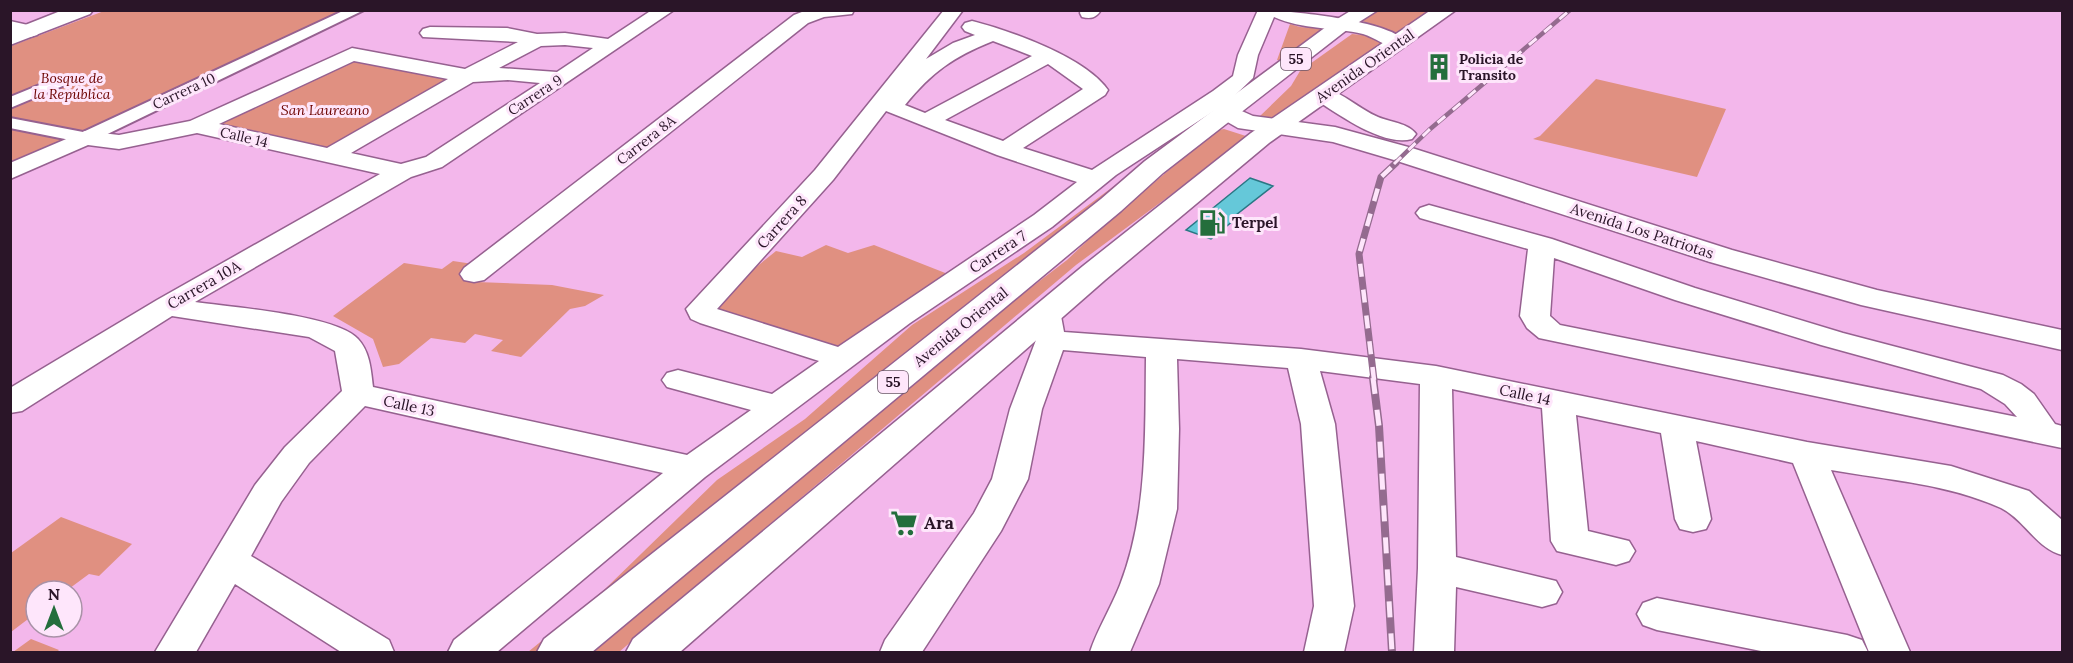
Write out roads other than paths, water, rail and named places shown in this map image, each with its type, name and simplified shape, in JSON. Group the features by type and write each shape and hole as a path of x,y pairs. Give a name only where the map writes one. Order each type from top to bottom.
{"main road":[{"path":"10,39 20,29 83,10"},
{"name":"Avenida Oriental","path":"560,652 1102,212 1223,104 1341,25 1368,10"},
{"name":"Avenida Oriental","path":"649,652 1049,328 1129,244 1260,138 1396,42 1446,10"},
{"name":"Avenida Los Patriotas","path":"1324,95 1368,122 1722,241 1877,281 2062,321"},
{"name":"Avenida Los Patriotas","path":"1223,104 1247,123 1335,135 1404,154 1721,256 1872,298 2062,340"}],"street":[{"name":"Carrera 10","path":"10,172 357,10"},
{"name":"Carrera 9","path":"402,172 434,162 665,10"},
{"name":"Carrera 8A","path":"474,274 801,19 821,12 845,10"},
{"name":"Carrera 7","path":"693,468 900,317 1018,239 1091,185 1107,170 1223,104 1243,78 1248,55 1269,10"},
{"path":"1273,10 1301,19 1374,31 1396,42"},
{"path":"955,17 991,34 1049,55 1077,73 1097,90 1005,150"},
{"path":"955,17 960,47"},
{"name":"Carrera 8","path":"844,359 710,317 701,313 701,309 885,110 955,17"},
{"path":"430,33 507,34 537,40 565,39 612,45"},
{"path":"885,110 894,104 924,70 960,47 991,34"},
{"path":"330,156 468,76 537,40"},
{"path":"197,126 352,54 468,76 508,74 559,78"},
{"path":"926,121 1049,55"},
{"path":"10,103 59,82"},
{"path":"885,110 926,121 1091,185"},
{"path":"885,110 1091,185"},
{"path":"10,123 85,138"},
{"name":"Calle 14","path":"85,138 119,142 197,126 402,172"},
{"name":"Carrera 10A","path":"10,403 168,306 402,172"},
{"path":"1429,213 1542,245 1685,294 1832,339 1992,382 2022,399 2053,435"},
{"path":"1542,245 1535,316 1537,322 1550,332 2053,435"},
{"path":"168,306 314,329 338,336 351,348 358,394 297,455 268,494 175,652"},
{"path":"900,652 988,521 1010,479 1026,409 1049,328"},
{"name":"Calle 14","path":"1049,328 1161,350 1301,359 1437,376 1807,454 1951,478 2016,500 2062,541"},
{"path":"1110,652 1140,584 1160,509 1161,350"},
{"path":"1301,359 1318,424 1334,606 1324,652"},
{"path":"1434,652 1437,568 1437,376"},
{"path":"678,380 777,406"},
{"name":"Calle 13","path":"358,394 693,468"},
{"path":"1558,402 1570,541 1616,551"},
{"path":"1676,425 1693,519"},
{"path":"1807,454 1889,652"},
{"path":"469,652 693,468"},
{"path":"228,561 374,652"},
{"path":"1437,568 1542,592"},
{"path":"1657,614 1847,652"}],"railway":[{"path":"1394,164 1429,130 1570,10"},
{"path":"1374,380 1359,254 1381,177 1396,163"},
{"path":"1373,378 1379,426 1392,652"}],"place":[{"name":"Policia de Transito","path":"1439,67"},
{"name":"Terpel","path":"1212,223"},
{"name":"Ara","path":"904,523"}],"park label":[{"name":"Bosque de la República","path":"72,86"},
{"name":"San Laureano","path":"325,110"}]}
